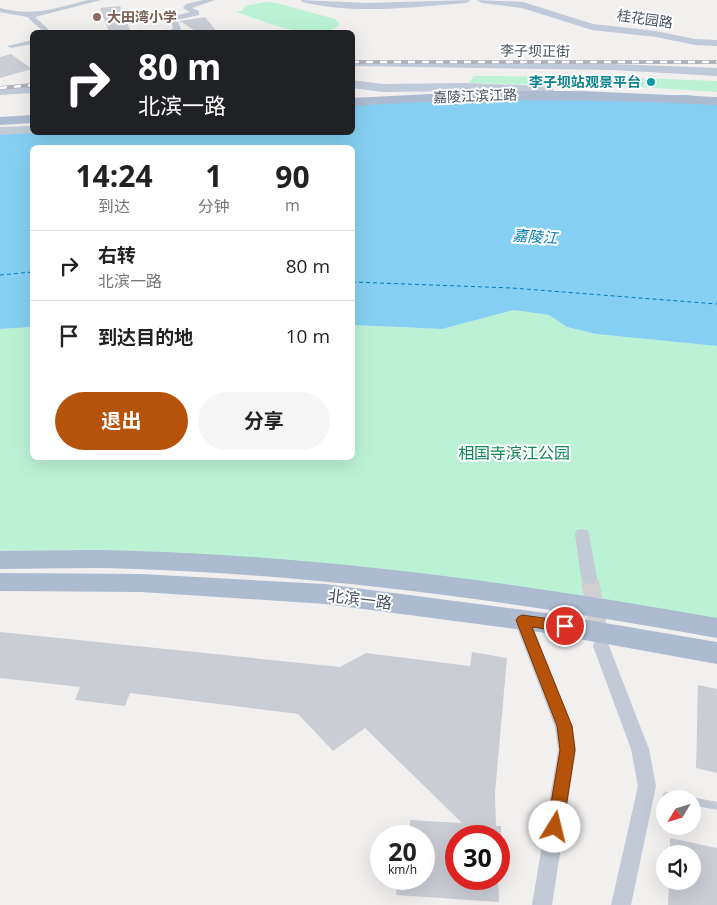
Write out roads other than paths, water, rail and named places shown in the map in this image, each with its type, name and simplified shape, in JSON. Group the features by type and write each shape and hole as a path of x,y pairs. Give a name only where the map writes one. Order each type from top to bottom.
{"main road":[{"path":"306,0 329,5 381,6 466,0"},
{"name":"桂花园路","path":"482,0 523,5 592,26 656,34 695,42 717,43"},
{"name":"李子坝正街","path":"355,63 614,67 717,72"},
{"name":"李子坝正街","path":"355,72 513,73 717,78"},
{"path":"355,84 383,88 464,87 548,90"},
{"path":"0,91 30,89"},
{"name":"嘉陵江滨江路","path":"355,98 548,90 717,96"},
{"name":"嘉陵江滨江路","path":"355,102 464,95 626,96 717,101"},
{"path":"0,98 30,96"},
{"path":"0,121 30,119"},
{"path":"0,127 30,125"},
{"path":"0,131 30,130"},
{"name":"北滨一路","path":"0,560 135,560 340,574 615,609 717,628"},
{"name":"北滨一路","path":"0,582 141,583 325,594 522,620 717,653"}],"street":[{"path":"0,10 14,14 31,15 97,0"},
{"path":"175,30 177,29 173,19 196,14 187,8 188,6 211,0"},
{"path":"31,15 46,30"},
{"path":"11,46 30,42"},
{"path":"582,534 588,578"},
{"path":"522,620 564,726 568,750 542,905"},
{"path":"601,646 640,749 647,786 621,905"}],"lane":[{"path":"701,803 717,806"}],"water":[{"name":"嘉陵江","path":"687,95 717,99 717,346 596,334 567,327 549,315 514,310 442,329 355,325 355,145 30,145 30,327 0,329 0,131 30,132 30,135 355,135 355,99"}],"tunnel":[{"path":"589,578 590,582"},
{"path":"590,581 600,638"}],"railway":[{"path":"355,62 717,62"},
{"path":"0,88 30,85"}],"place":[{"name":"大田湾小学","path":"97,17"},
{"name":"李子坝站观景平台","path":"651,82"}],"park label":[{"name":"相国寺滨江公园","path":"514,453"}]}
